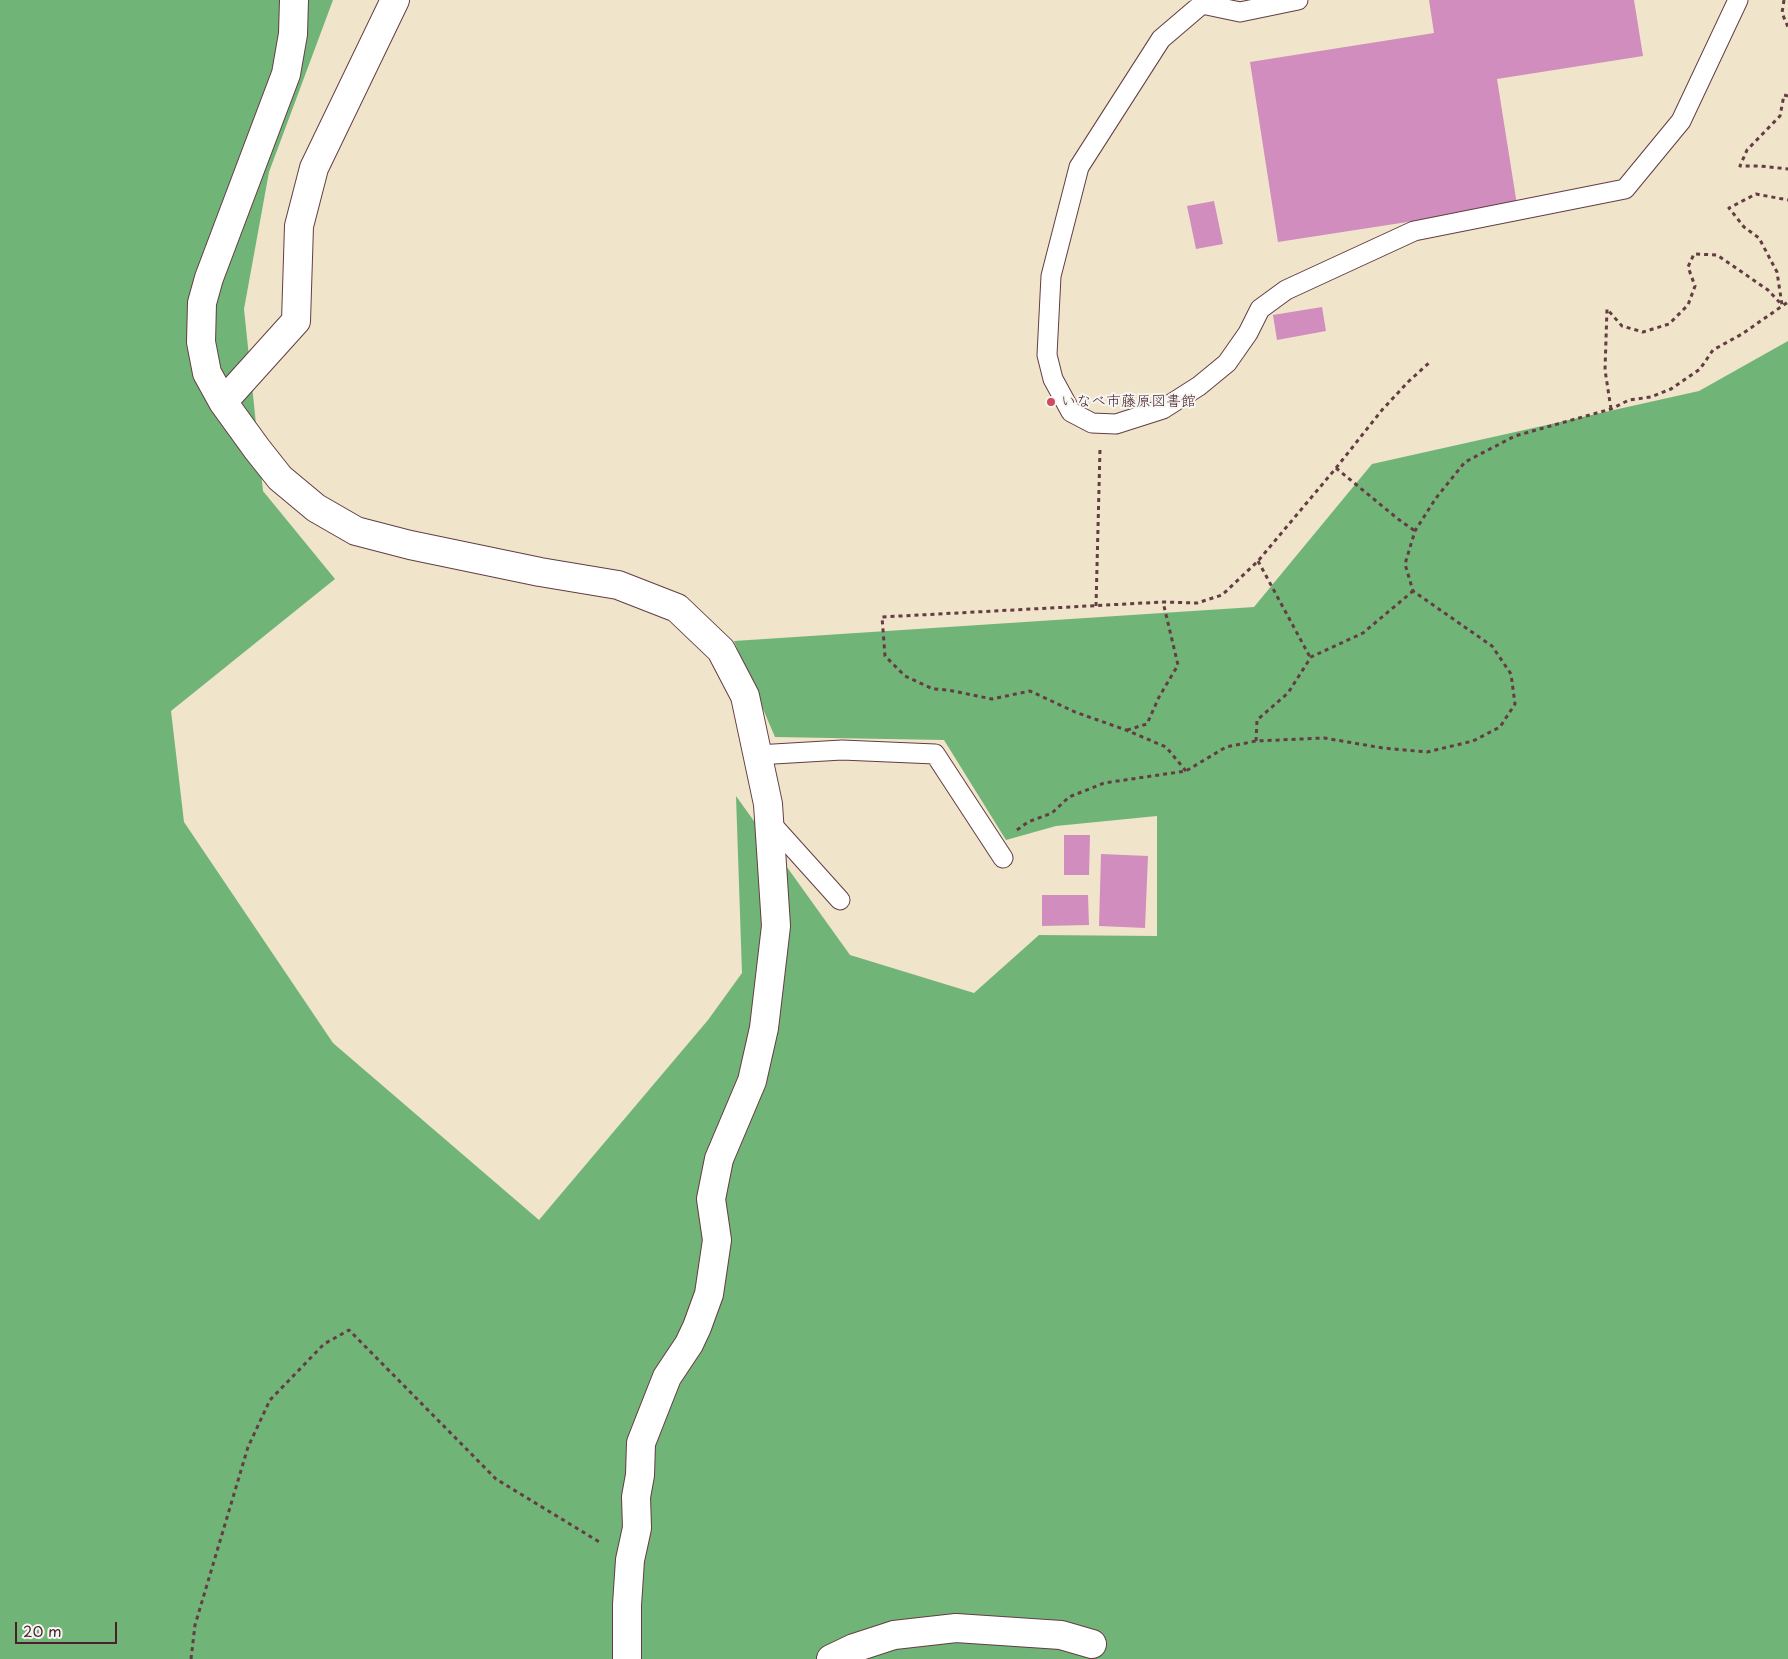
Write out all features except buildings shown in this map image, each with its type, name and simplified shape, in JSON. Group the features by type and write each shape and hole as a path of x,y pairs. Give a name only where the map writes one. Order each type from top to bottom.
{"street":[{"path":"294,0 294,34 286,74 209,278 202,303 201,342 207,373 223,402 280,478 316,508 356,530 410,545 540,572 618,585 676,608 720,650 745,696 768,804 776,926 764,1028 752,1081 719,1159 712,1199 717,1240 709,1294 697,1327 689,1344 667,1378 640,1443 640,1475 636,1497 637,1528 630,1560 626,1605 626,1659"},
{"path":"223,402 296,321 299,226 314,168 395,0"},
{"path":"831,1659 854,1648 894,1635 956,1628 1061,1636 1092,1644"}],"lane":[{"path":"1298,0 1240,12 1202,2 1160,39 1079,167 1051,276 1047,355 1054,379 1071,412 1092,423 1116,424 1163,409 1199,386 1227,363 1248,333 1260,309 1286,290 1414,231 1625,189 1681,121 1738,0"},
{"path":"757,755 842,750 935,754 1003,858"},
{"path":"769,821 840,900"}],"path":[{"path":"1784,0 1782,13 1788,27"},
{"path":"1788,96 1784,95 1780,116 1746,150 1740,166 1788,169"},
{"path":"1782,305 1777,272 1759,238 1744,227 1729,208 1756,194 1788,200"},
{"path":"1611,409 1605,370 1607,309 1622,326 1643,332 1669,324 1688,305 1692,295 1695,286 1688,266 1694,254 1716,255 1768,290 1782,305"},
{"path":"1015,831 1028,822 1052,812 1069,797 1104,783 1186,772 1226,747 1256,741 1324,738 1383,748 1427,752 1473,741 1500,727 1515,704 1511,674 1492,646 1413,591 1405,564 1415,531 1436,498 1465,462 1515,436 1611,409 1629,400 1650,397 1671,389 1700,369 1713,350 1742,334 1788,302"},
{"path":"1186,772 1166,747 1126,730 1075,712 1030,691 992,699 948,690 933,689 905,676 885,656 882,617 1163,602 1198,603 1222,595 1258,561 1382,410 1431,361"},
{"path":"1096,606 1102,424"},
{"path":"1336,468 1415,531"},
{"path":"1258,561 1310,657"},
{"path":"1256,741 1256,720 1288,693 1310,657 1363,633 1413,591"},
{"path":"1126,730 1147,724 1159,697 1178,665 1163,602"},
{"path":"191,1659 195,1625 248,1447 270,1400 324,1344 349,1330 496,1479 630,1560"}],"green space":[{"path":"0,0 333,0 269,172 244,309 263,491 335,579 171,711 184,822 333,1043 539,1220 708,1020 742,973 736,796 850,955 974,993 1039,935 1157,936 1157,816 1056,826 1006,840 944,740 775,737 734,641 1254,607 1372,464 1699,391 1788,341 1788,1659 0,1659"}],"place":[{"name":"いなべ市藤原図書館","path":"1051,402"}]}
